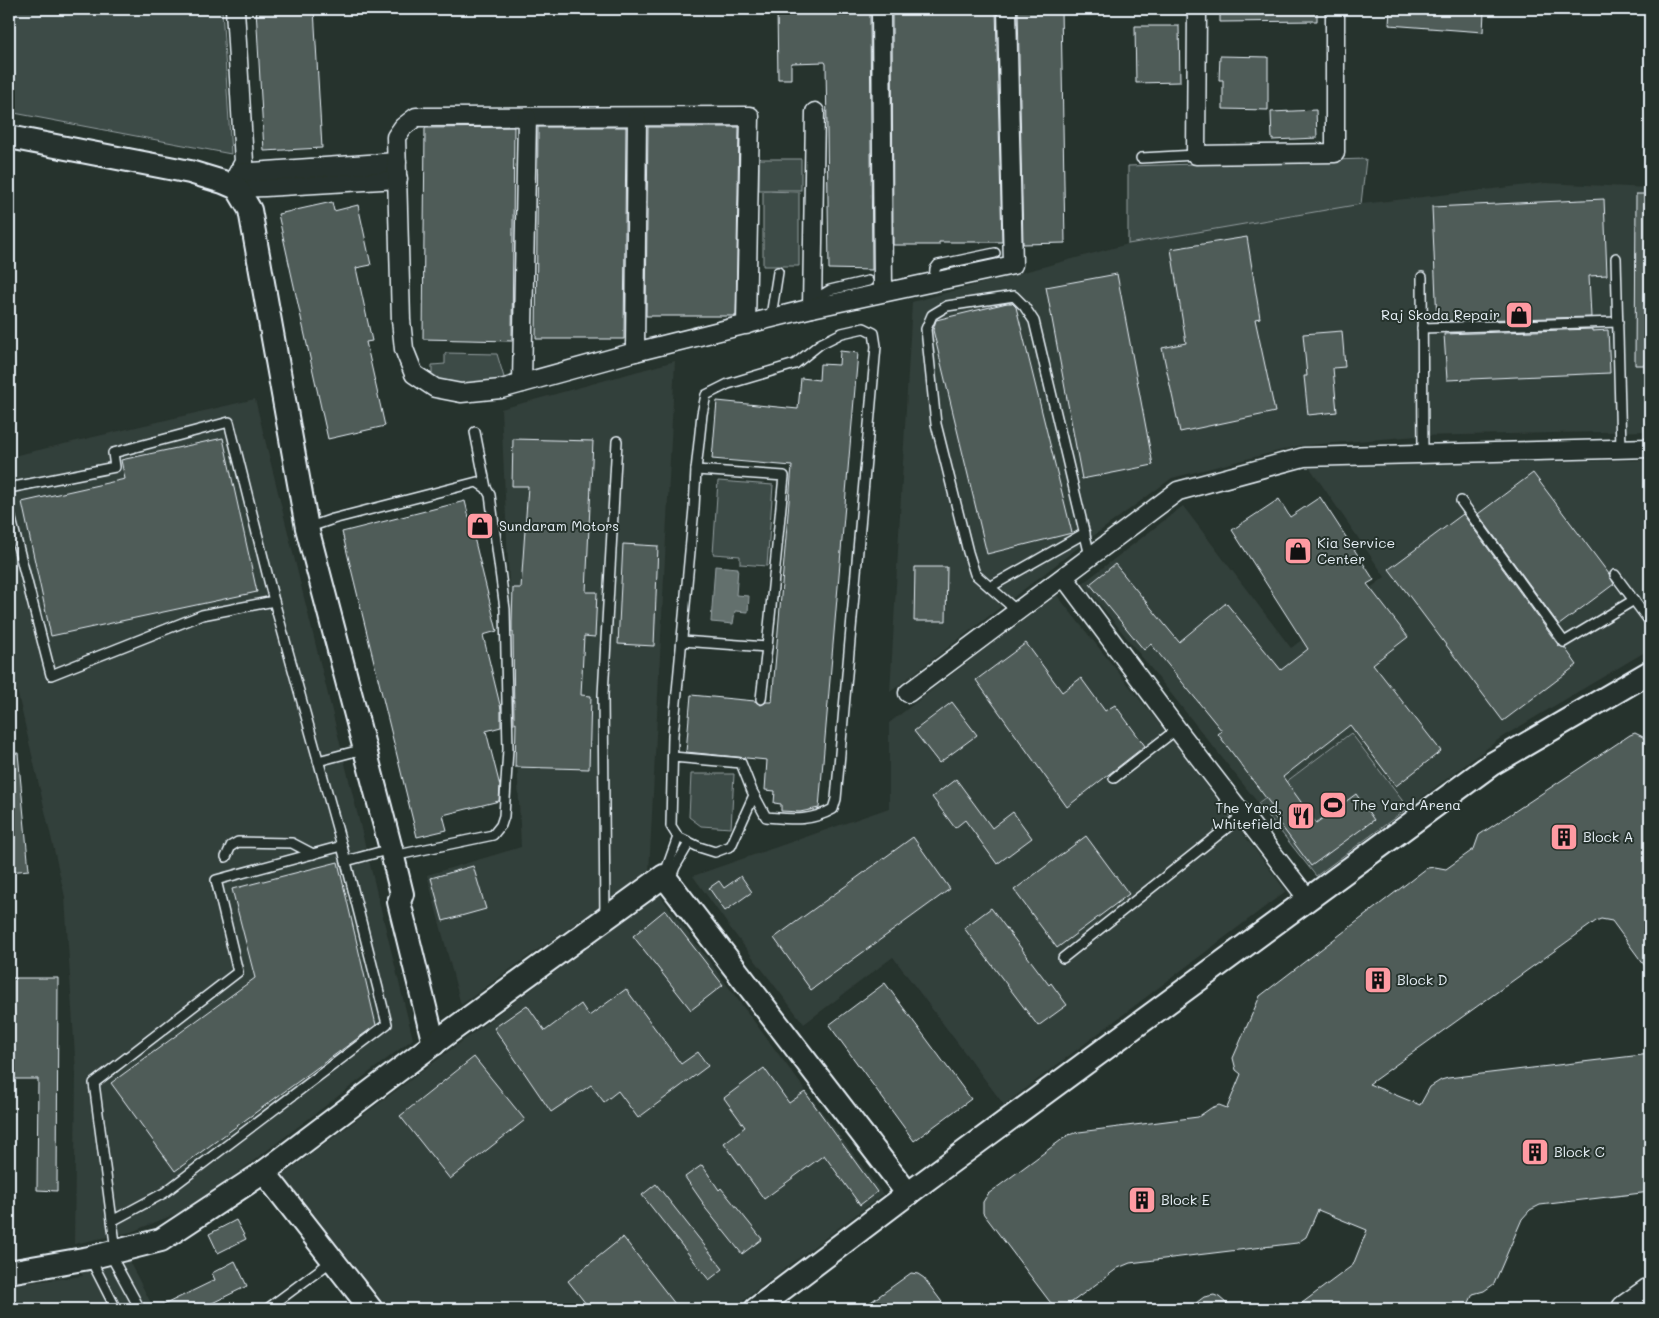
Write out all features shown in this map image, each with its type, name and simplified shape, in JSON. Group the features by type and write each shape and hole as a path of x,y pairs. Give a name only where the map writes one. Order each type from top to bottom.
{"main road":[{"path":"1626,1309 1650,1292"}],"street":[{"path":"236,9 244,162 238,180 250,210 307,528 402,894 398,902 441,1039"},
{"path":"881,9 884,292"},
{"path":"746,325 750,116 416,118 403,127 396,137 404,349 414,374 435,388 461,393 501,389 636,352 746,325 817,307 1013,265 1007,9"},
{"path":"1197,9 1196,154 1334,153 1335,9"},
{"path":"815,112 817,307"},
{"path":"522,383 527,117"},
{"path":"636,352 637,117"},
{"path":"9,136 238,180 397,171"},
{"path":"908,693 1178,491 1304,457 1650,448"},
{"path":"1064,577 1177,729 1308,899"},
{"path":"756,1309 908,1194 1492,764 1650,672"},
{"path":"9,1272 105,1254 161,1240 264,1172 605,919 666,880 908,1194"},
{"path":"264,1172 371,1309"}],"lane":[{"path":"1141,158 1196,154"},
{"path":"934,282 935,270 938,265 995,253"},
{"path":"1616,258 1622,449"},
{"path":"768,319 772,310 778,272"},
{"path":"1422,276 1423,454"},
{"path":"817,307 820,296 830,290 868,281"},
{"path":"1018,611 975,574 972,567 936,424 926,329 932,315 947,306 1014,296 1024,306 1034,321 1090,556"},
{"path":"1422,328 1618,322"},
{"path":"673,757 741,762 754,795 766,817 805,819 823,815 833,809 836,799 876,346 874,333 864,328 842,333 820,344 795,364 728,384 706,395 696,470 673,735 671,826 678,837 715,852 731,846 754,795"},
{"path":"9,488 115,467 113,453 229,422 274,601 342,846 387,1024 164,1194 112,1221"},
{"path":"346,861 493,835 501,825 504,816 508,749 505,609 490,495 486,488 475,432"},
{"path":"605,919 603,695 617,441"},
{"path":"696,470 784,476 762,699"},
{"path":"307,528 333,519 477,482 486,488"},
{"path":"1461,501 1564,642 1634,600"},
{"path":"9,511 51,675 202,615 274,601"},
{"path":"990,587 1085,533"},
{"path":"1615,575 1650,622"},
{"path":"682,641 767,647"},
{"path":"1114,778 1177,729"},
{"path":"318,761 365,749"},
{"path":"1063,958 1244,814"},
{"path":"666,880 678,837"},
{"path":"226,857 231,846 238,842 292,843 313,854"},
{"path":"666,880 689,843"},
{"path":"116,1309 105,1254 112,1221 94,1083 238,972 216,880 342,846"},
{"path":"105,1254 140,1309"},
{"path":"266,1309 333,1260"}],"shaded area":[{"path":"9,9 222,9 231,154 9,112"},
{"path":"759,159 801,159 801,190 759,190"},
{"path":"1366,159 1361,204 1128,244 1128,166"},
{"path":"1545,183 1650,188 1650,431 1417,436 1298,446 1172,478 890,692 912,302 1128,244 1361,204"},
{"path":"763,191 799,192 799,266 763,266"},
{"path":"445,353 497,354 506,384 451,388 432,377 432,365 445,364"},
{"path":"675,361 649,873 461,1005 427,875 521,847 501,409"},
{"path":"255,399 413,1039 193,1207 131,1232 74,1244 76,1073 65,897 9,656 9,457"},
{"path":"1650,460 1650,649 1502,737 1408,808 1351,733 1258,803 1083,583 1183,506 1291,648 1385,577 1308,465"},
{"path":"718,481 773,485 767,566 740,564 740,556 713,554"},
{"path":"715,566 738,568 736,595 749,596 748,612 735,611 733,624 711,622"},
{"path":"1056,594 1174,742 1286,891 1004,1105 893,957 804,1024 693,876 889,808 889,723"},
{"name":"The Yard Arena","path":"1351,733 1408,808 1316,876 1258,803"},
{"path":"691,774 734,774 731,828 701,826 689,817"},
{"path":"659,894 883,1194 732,1309 388,1309 283,1175"},
{"path":"129,1261 154,1309 9,1309 9,1285 83,1276 80,1271"}],"building":[{"path":"256,9 314,9 322,148 264,151"},
{"path":"777,9 870,9 872,270 829,269 826,64 825,62 791,63 791,79 778,79"},
{"path":"892,9 996,9 1002,242 939,242 939,245 893,245"},
{"path":"1018,9 1061,9 1065,243 1023,244"},
{"path":"1220,9 1317,9 1317,21 1220,22"},
{"path":"1390,9 1443,9 1484,12 1483,32 1389,25"},
{"path":"1135,26 1179,26 1180,82 1136,83"},
{"path":"1220,56 1268,57 1268,110 1223,109 1223,80 1219,80"},
{"path":"1316,110 1317,138 1272,140 1271,112"},
{"path":"514,127 512,341 423,339 425,128"},
{"path":"538,127 626,127 624,339 536,339"},
{"path":"648,127 739,127 736,316 646,316"},
{"path":"1636,194 1650,194 1650,365 1635,365"},
{"path":"1604,199 1607,275 1589,276 1591,317 1437,321 1432,207"},
{"path":"332,202 334,211 358,205 371,265 356,268 372,341 366,342 385,426 328,439 278,214"},
{"path":"1247,237 1260,318 1255,319 1275,412 1180,432 1162,348 1186,343 1171,249"},
{"path":"1117,274 1153,465 1082,479 1046,287"},
{"path":"1012,303 1016,307 1072,533 987,554 933,330 936,320"},
{"path":"1592,329 1592,331 1608,330 1610,373 1447,380 1444,334"},
{"path":"1342,331 1345,367 1333,368 1337,412 1308,415 1304,376 1307,376 1303,334"},
{"path":"840,351 858,353 819,808 800,812 781,811 781,804 774,803 775,791 765,790 767,760 686,752 691,695 755,701 761,705 766,702 772,702 792,466 712,459 717,401 798,409 801,378 819,380 820,364 839,365"},
{"path":"223,438 257,592 51,636 22,502 125,479 121,460"},
{"path":"513,439 593,441 586,592 597,592 595,637 584,636 581,695 591,696 589,769 515,767 513,588 521,588 528,486 512,486"},
{"path":"1533,473 1609,574 1614,584 1559,625 1478,514"},
{"path":"1320,497 1374,580 1367,584 1408,637 1373,664 1441,751 1396,786 1350,725 1283,777 1316,823 1356,794 1374,820 1311,866 1268,808 1272,806 1218,734 1222,731 1151,644 1144,650 1090,584 1115,564 1179,642 1226,603 1281,670 1308,649 1232,530 1279,499 1290,517"},
{"path":"465,501 497,631 483,635 501,709 501,727 486,731 500,786 499,801 443,815 447,830 417,837 342,532"},
{"path":"1463,514 1559,646 1565,648 1577,665 1503,721 1389,569"},
{"path":"623,544 658,546 654,646 618,644"},
{"path":"915,567 947,567 946,621 914,621"},
{"path":"1026,643 1062,692 1081,678 1105,711 1115,705 1145,746 1067,807 976,680"},
{"path":"952,702 977,735 939,763 914,731"},
{"path":"1635,733 1643,737 1650,747 1650,973 1612,921 1601,919 1369,1084 1420,1105 1430,1087 1448,1078 1650,1054 1650,1192 1540,1205 1530,1210 1522,1219 1494,1284 1484,1291 1473,1294 1466,1309 1294,1309 1353,1265 1367,1230 1318,1210 1306,1237 1297,1243 1130,1263 1118,1268 1068,1305 1058,1307 1050,1302 983,1213 983,1202 988,1194 1068,1135 1198,1117 1219,1105 1227,1108 1241,1074 1236,1070 1233,1058 1260,996 1427,868 1446,869 1474,849 1479,835"},
{"path":"18,753 29,870 9,872 9,754"},
{"path":"956,779 992,828 1013,812 1032,838 997,864 965,820 955,828 932,797"},
{"path":"1086,836 1129,894 1057,948 1014,890"},
{"path":"913,837 950,889 811,990 774,938"},
{"path":"338,862 376,1025 175,1171 111,1083 255,978 232,889"},
{"path":"473,866 486,909 443,921 431,878"},
{"path":"741,876 752,892 725,911 709,888 719,881 724,888"},
{"path":"991,908 1049,985 1051,983 1067,1005 1038,1026 964,928"},
{"path":"665,910 723,985 691,1010 633,936"},
{"path":"9,978 58,978 57,1191 37,1190 38,1079 9,1079"},
{"path":"885,983 971,1099 914,1141 829,1025"},
{"path":"626,989 681,1064 698,1052 708,1066 638,1118 618,1091 604,1102 591,1085 551,1112 494,1028 527,1005 545,1031 581,1004 589,1016"},
{"path":"474,1057 525,1120 450,1179 400,1116"},
{"path":"764,1068 789,1103 805,1092 877,1192 860,1205 824,1155 764,1199 724,1143 745,1127 724,1098"},
{"path":"702,1165 719,1190 721,1188 762,1239 742,1254 702,1204 685,1177"},
{"path":"656,1184 723,1269 709,1280 642,1195"},
{"path":"236,1220 246,1239 218,1253 209,1234"},
{"path":"623,1237 679,1309 590,1309 568,1281"},
{"path":"235,1261 247,1286 200,1309 155,1309 215,1280 212,1273"},
{"path":"911,1273 918,1274 924,1278 947,1309 861,1309"},
{"path":"1214,1295 1233,1309 1188,1309 1204,1297"}],"place":[{"name":"Raj Skoda Repair","path":"1519,315"},
{"name":"Sundaram Motors","path":"480,526"},
{"name":"Kia Service Center","path":"1298,551"},
{"name":"The Yard Arena","path":"1333,805"},
{"name":"The Yard, Whitefield","path":"1301,816"},
{"name":"Block A","path":"1564,837"},
{"name":"Block D","path":"1378,980"},
{"name":"Block C","path":"1535,1152"},
{"name":"Block E","path":"1142,1200"}]}
